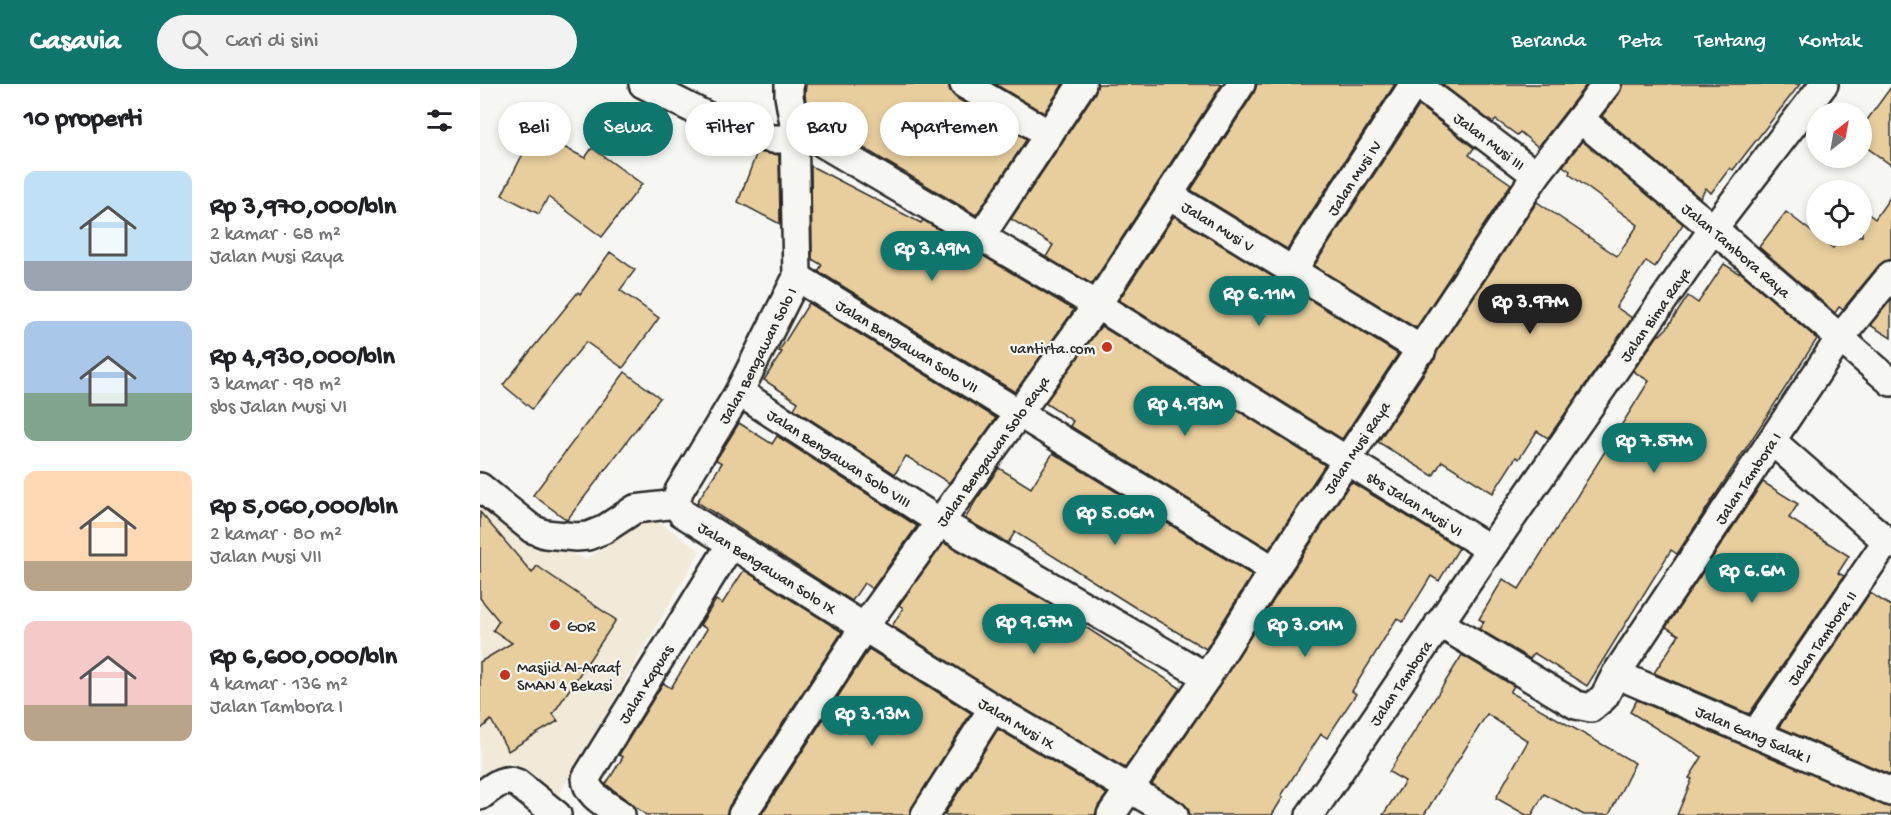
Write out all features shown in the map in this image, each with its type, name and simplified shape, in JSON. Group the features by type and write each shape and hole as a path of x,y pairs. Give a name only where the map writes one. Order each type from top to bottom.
{"street":[{"path":"643,84 707,116 756,136 773,140 786,134"},
{"path":"789,84 790,102"},
{"path":"964,84 1049,134"},
{"path":"981,236 1082,84"},
{"name":"Jalan Bengawan Solo Raya","path":"742,815 864,627 1097,305 1241,84"},
{"name":"Jalan Musi III","path":"1415,84 1536,175"},
{"name":"Jalan Musi IV","path":"1292,271 1415,84"},
{"name":"Jalan Musi Raya","path":"1111,815 1207,677 1274,570 1536,175 1607,84"},
{"name":"Jalan Bima Raya","path":"1490,549 1713,229 1824,84"},
{"name":"Jalan Tambora Raya","path":"1580,119 1713,229 1891,382"},
{"name":"Jalan Bengawan Solo I","path":"676,504 679,491 739,392 797,277 795,156"},
{"name":"sbs Jalan Musi VI","path":"844,156 1097,305 1490,549"},
{"name":"Jalan Musi V","path":"1169,195 1422,350"},
{"name":"Jalan Tambora I","path":"1439,623 1576,705 1591,708 1604,697 1616,674 1840,338 1891,275"},
{"name":"Jalan Bengawan Solo VII","path":"797,277 1274,570"},
{"name":"Jalan Bengawan Solo VIII","path":"739,392 940,522 1207,677"},
{"path":"1772,441 1888,543"},
{"path":"480,486 532,529 545,534 576,537 588,536 603,530 635,509 676,504"},
{"name":"Jalan Bengawan Solo IX","path":"676,504 682,513 864,627"},
{"name":"Jalan Tambora II","path":"1755,734 1888,543"},
{"name":"Jalan Kapuas","path":"621,815 591,793 585,778 731,544"},
{"name":"Jalan Tambora","path":"1310,815 1490,549"},
{"name":"Jalan Musi IX","path":"864,627 993,708 1174,815"},
{"name":"Jalan Gang Salak I","path":"1616,674 1891,792"},
{"path":"925,815 993,708"},
{"path":"480,796 499,782 509,780 517,783 557,815"}],"shaded area":[{"path":"480,498 524,537 586,559 653,517 700,551 558,797 509,762 480,783"}],"building":[{"path":"806,84 948,84 950,91 963,102 880,102 880,156 1016,156 976,215 868,151 868,102 806,102"},
{"path":"995,84 1063,84 1044,113"},
{"path":"1098,84 1222,84 1092,284 1046,257 1053,245 1011,219 1095,93"},
{"path":"1257,84 1395,84 1287,249 1191,190 1254,93"},
{"path":"1442,84 1587,84 1538,147 1520,132 1517,135 1496,120 1493,123"},
{"path":"1622,84 1800,84 1733,170 1730,168 1711,193 1706,188 1700,198 1602,116 1619,94"},
{"path":"1891,87 1891,165 1872,151 1872,113"},
{"path":"1419,106 1474,148 1469,155 1511,184 1416,328 1314,266"},
{"path":"1019,134 1027,139 1019,151"},
{"path":"1582,141 1683,224 1655,267 1646,261 1616,307 1632,318 1548,438 1537,431 1519,459 1516,457 1493,493 1442,461 1433,476 1378,442 1537,202 1617,256 1638,225 1569,174 1570,171 1563,166"},
{"path":"571,151 585,158 586,156 603,156 642,184 602,237 548,197 539,214 502,195 522,156 571,156"},
{"path":"779,155 780,224 738,202 755,156"},
{"path":"811,166 921,223 923,220 1074,310 1015,392 818,271 822,265 812,259"},
{"path":"1891,196 1891,260 1879,265 1843,309 1839,307 1835,313 1759,247 1786,212 1806,227 1806,246 1830,246 1833,248 1835,246 1872,246 1872,217 1875,219"},
{"path":"1174,216 1398,354 1342,439 1119,300"},
{"path":"610,252 635,270 620,290 659,318 623,368 586,342 532,409 503,385 578,292 580,294"},
{"path":"1724,264 1740,272 1817,339 1677,554 1671,550 1587,686 1534,653 1530,659 1479,629 1484,622 1479,619 1503,579 1519,589 1649,381 1633,371 1659,334 1667,328 1688,296 1698,303"},
{"path":"1891,300 1891,338 1870,325"},
{"path":"809,303 996,418 949,483 906,456 895,474 794,409 798,402 764,380"},
{"path":"1101,326 1325,465 1269,549 1070,426 1073,421 1045,403"},
{"path":"625,372 660,398 567,520 533,495"},
{"path":"739,423 772,444 777,436 917,526 872,589 864,583 852,601 697,502 722,463 716,460"},
{"path":"1053,453 1252,575 1206,649 1015,532 1008,543 965,519 999,468 1031,488"},
{"path":"1351,482 1459,548 1439,581 1431,576 1403,622 1397,618 1352,691 1356,694 1327,738 1321,734 1281,796 1283,797 1272,815 1190,815 1188,808 1182,802 1152,784 1220,685"},
{"path":"1763,482 1798,504 1789,518 1849,556 1838,573 1844,576 1749,714 1654,673 1679,635 1666,627"},
{"path":"480,512 532,573 537,566 616,620 553,714 558,721 508,751 491,720 480,730 480,662 512,643 493,630 499,621 480,598"},
{"path":"944,543 1045,601 1180,688 1125,768 1001,695 892,626 903,608 899,605"},
{"path":"744,570 842,632 729,806 726,815 646,815 606,784 623,757 619,755 663,683 671,688 707,629 700,625 716,600 722,604"},
{"path":"1870,593 1891,606 1891,775 1779,727"},
{"path":"869,649 971,713 909,815 761,815"},
{"path":"1462,655 1514,686 1510,692 1635,763 1609,815 1584,815 1544,794 1532,815 1526,815 1496,798 1528,741 1487,714 1424,815 1383,815 1405,781 1389,772"},
{"path":"1637,700 1891,807 1891,815 1677,815 1692,779 1689,778 1702,757 1630,712"},
{"path":"998,729 1107,794 1098,806 1095,815 944,815"}],"place":[{"name":"vantirta.com","path":"1107,347"},
{"name":"GOR","path":"555,625"},
{"name":"Masjid Al-Araaf SMAN 4 Bekasi","path":"505,675"}]}
